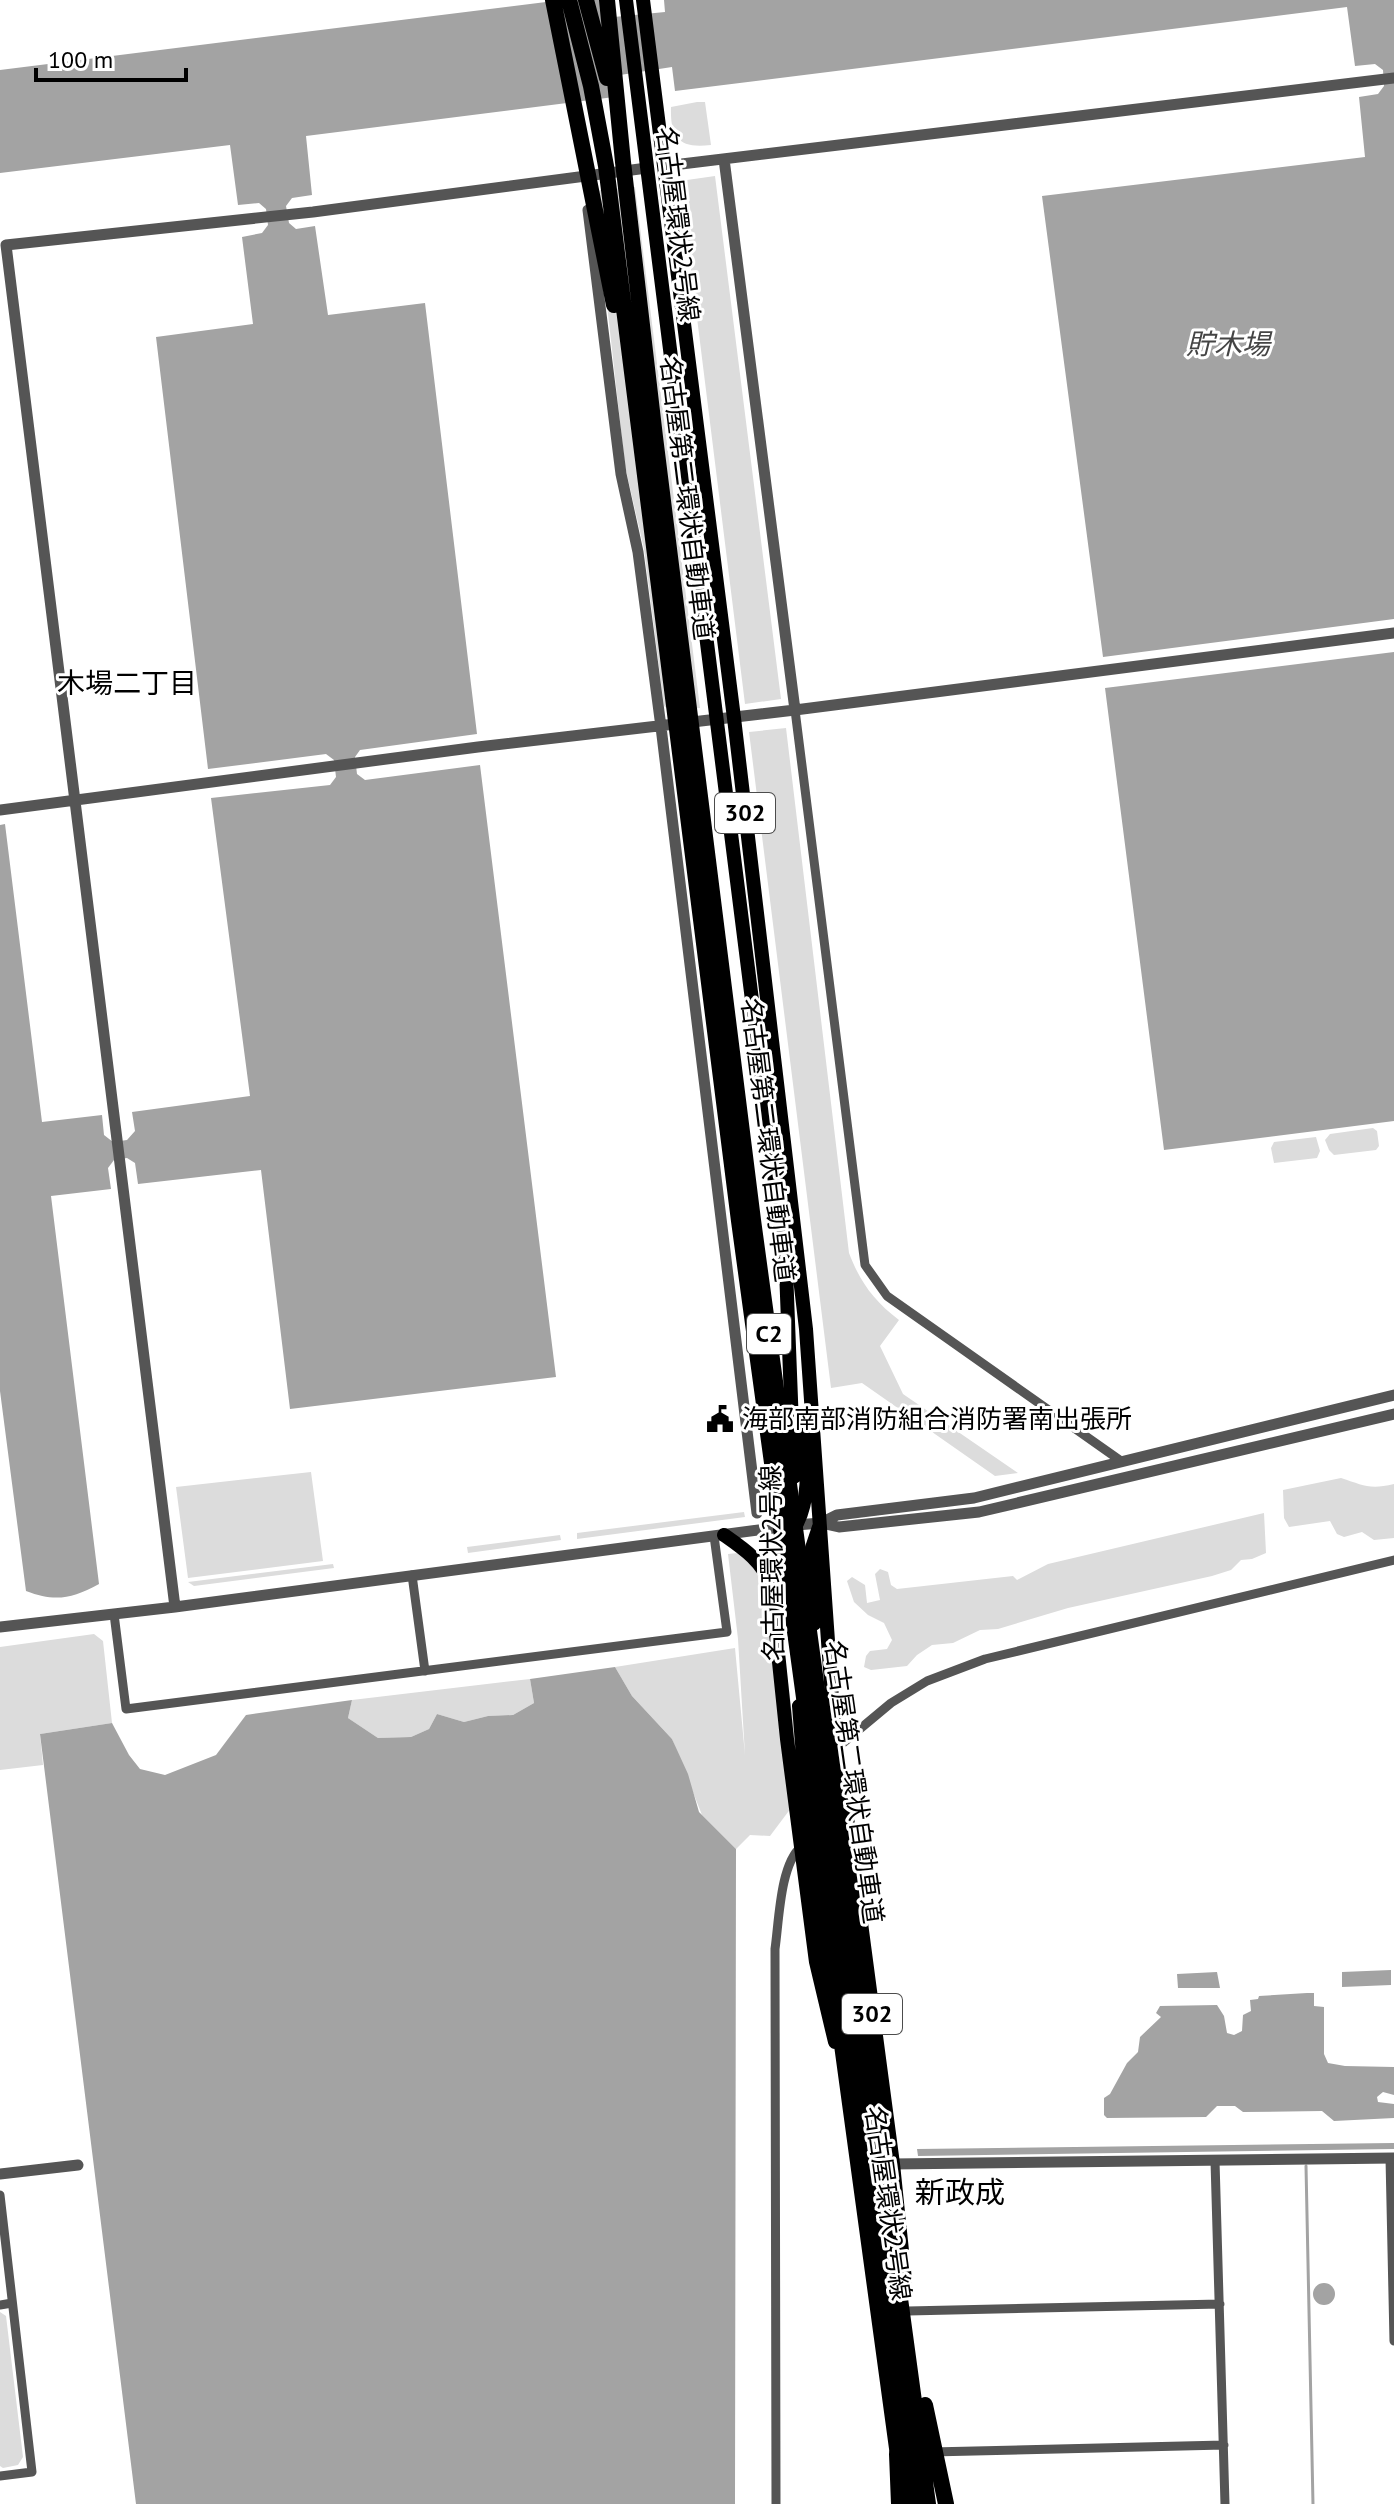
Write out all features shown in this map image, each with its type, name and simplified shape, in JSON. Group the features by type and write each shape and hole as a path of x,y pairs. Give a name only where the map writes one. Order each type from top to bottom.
{"highway":[{"path":"553,0 605,264 635,397"},
{"path":"569,0 586,64 606,166 635,397"},
{"path":"586,0 606,71 623,162"},
{"path":"607,0 623,162"},
{"name":"名古屋環状2号線","path":"626,0 786,1270 801,1749 834,1977 902,2504"},
{"name":"名古屋環状2号線","path":"643,0 734,718 809,1371 837,1748 893,2164 927,2458 929,2504"},
{"name":"名古屋第二環状自動車道","path":"623,162 753,1220 886,2248 914,2504"},
{"name":"名古屋第二環状自動車道","path":"635,397 739,1221 886,2248 929,2504"},
{"path":"796,1525 803,1511 805,1492 804,1409 809,1371"},
{"path":"821,1523 813,1539 812,1577 822,1754 839,1895 834,1977"},
{"path":"719,1535 755,1558 765,1570 771,1585 819,1975 847,2080"},
{"path":"886,2248 902,2504"},
{"path":"886,2248 946,2504"}],"street":[{"path":"665,166 1394,78"},
{"path":"724,159 865,1265 887,1296 1121,1461"},
{"path":"175,1607 6,245 313,212 647,168"},
{"path":"584,177 621,474 638,552 661,727 757,1513"},
{"path":"0,810 303,769 734,718 1394,633"},
{"path":"821,1523 837,1515 974,1498 1394,1395"},
{"path":"0,1627 175,1607 796,1525 821,1523 839,1527 979,1512 1394,1414"},
{"path":"114,1614 126,1709 727,1632 719,1535"},
{"path":"837,1748 891,1703 927,1681 985,1659 1394,1560"},
{"path":"412,1575 425,1671"},
{"path":"776,2504 775,1949 787,1871 793,1854 801,1847"},
{"path":"893,2164 1392,2158 1394,2341"},
{"path":"1215,2161 1225,2504"},
{"path":"0,2174 78,2165"},
{"path":"0,2195 32,2472 0,2476"},
{"path":"0,2305 12,2303"},
{"path":"908,2311 1220,2304"},
{"path":"927,2458 1224,2445"}],"shaded area":[{"path":"705,102 711,145 684,143 672,127 671,107"},
{"path":"715,176 781,699 745,704 680,181"},
{"path":"635,187 700,708 671,711 664,706 644,549 625,466 595,197 600,190"},
{"path":"786,728 849,1253 869,1290 899,1320 880,1346 903,1394 1018,1473 995,1476 862,1383 831,1388 749,732"},
{"path":"1373,1128 1377,1131 1379,1146 1376,1150 1334,1155 1325,1140 1330,1134"},
{"path":"1316,1137 1320,1151 1317,1158 1274,1163 1271,1148 1274,1142"},
{"path":"311,1472 323,1561 188,1578 176,1487"},
{"path":"1341,1478 1372,1487 1394,1484 1394,1538 1374,1540 1362,1532 1344,1537 1337,1534 1330,1521 1289,1527 1284,1518 1283,1490"},
{"path":"744,1512 745,1517 577,1539 577,1533"},
{"path":"1264,1513 1266,1553 1241,1560 1231,1570 1068,1608 998,1629 980,1630 953,1643 932,1645 907,1666 871,1670 864,1667 870,1651 887,1649 892,1640 884,1623 868,1615 854,1602 847,1581 852,1577 865,1585 867,1603 880,1600 875,1574 880,1569 888,1572 891,1585 897,1589 1013,1576 1017,1580 1048,1564"},
{"path":"560,1535 561,1540 468,1553 467,1547"},
{"path":"738,1553 748,1557 777,1599 797,1750 794,1804 770,1836 750,1835 736,1849 702,1815 672,1739 632,1696 615,1667 735,1648 745,1755 738,1639 728,1554"},
{"path":"333,1564 334,1568 194,1586 188,1582"},
{"path":"94,1634 103,1641 112,1723 40,1734 43,1765 0,1770 0,1647"},
{"path":"530,1679 534,1703 513,1715 488,1716 464,1722 437,1714 429,1729 411,1737 378,1738 348,1718 352,1700"},
{"path":"0,2312 6,2316 23,2457 18,2465 3,2468 0,2466"}],"water":[{"name":"貯木場","path":"562,0 611,0 614,17 665,12 664,0 1394,0 1394,619 1103,657 1042,196 1365,157 1359,97 1378,94 1384,86 1383,70 1375,64 1355,66 1347,7 675,91 672,67 620,75 622,96 306,136 312,195 292,198 286,206 289,223 296,229 315,226 328,315 425,303 477,734 360,750 355,757 357,774 365,780 480,765 556,1377 290,1409 261,1170 138,1184 135,1163 127,1158 114,1160 108,1168 111,1189 51,1196 99,1584 80,1593 54,1598 26,1591 0,1391 0,825 5,824 42,1122 102,1115 104,1135 113,1142 127,1140 135,1131 132,1112 250,1096 211,798 330,785 336,777 334,760 326,754 208,769 156,337 253,324 242,237 262,233 268,225 266,209 259,203 238,205 230,145 0,173 0,70"},
{"path":"1394,652 1394,1121 1164,1150 1105,688"},
{"path":"615,1667 632,1696 672,1739 688,1774 699,1812 736,1849 735,2504 136,2504 40,1734 112,1723 140,1769 165,1775 216,1755 246,1715 352,1700 348,1718 378,1738 411,1737 429,1729 437,1714 464,1722 488,1716 513,1715 534,1703 530,1679"},
{"path":"1391,1970 1391,1985 1342,1987 1342,1972"},
{"path":"1217,1972 1220,1988 1178,1988 1177,1974"},
{"path":"1314,1993 1314,2006 1324,2007 1324,2054 1328,2063 1394,2067 1394,2095 1383,2092 1377,2097 1378,2102 1394,2104 1394,2118 1334,2121 1322,2111 1243,2112 1235,2106 1217,2106 1206,2117 1107,2118 1104,2115 1104,2098 1110,2094 1127,2063 1138,2052 1140,2037 1161,2017 1156,2013 1160,2006 1217,2005 1224,2016 1227,2033 1234,2035 1242,2031 1243,2015 1251,2011 1250,2000 1259,1996"},
{"path":"1394,2143 1394,2149 918,2156 917,2149"},
{"path":"1320,2283 1328,2283 1335,2294 1328,2305 1320,2305 1313,2298 1313,2290"}],"waterway":[{"path":"1306,2166 1313,2504"}],"place":[{"name":"海部南部消防組合消防署南出張所","path":"720,1419"}],"district":[{"name":"木場二丁目","path":"127,683"},
{"name":"新政成","path":"960,2193"}]}
